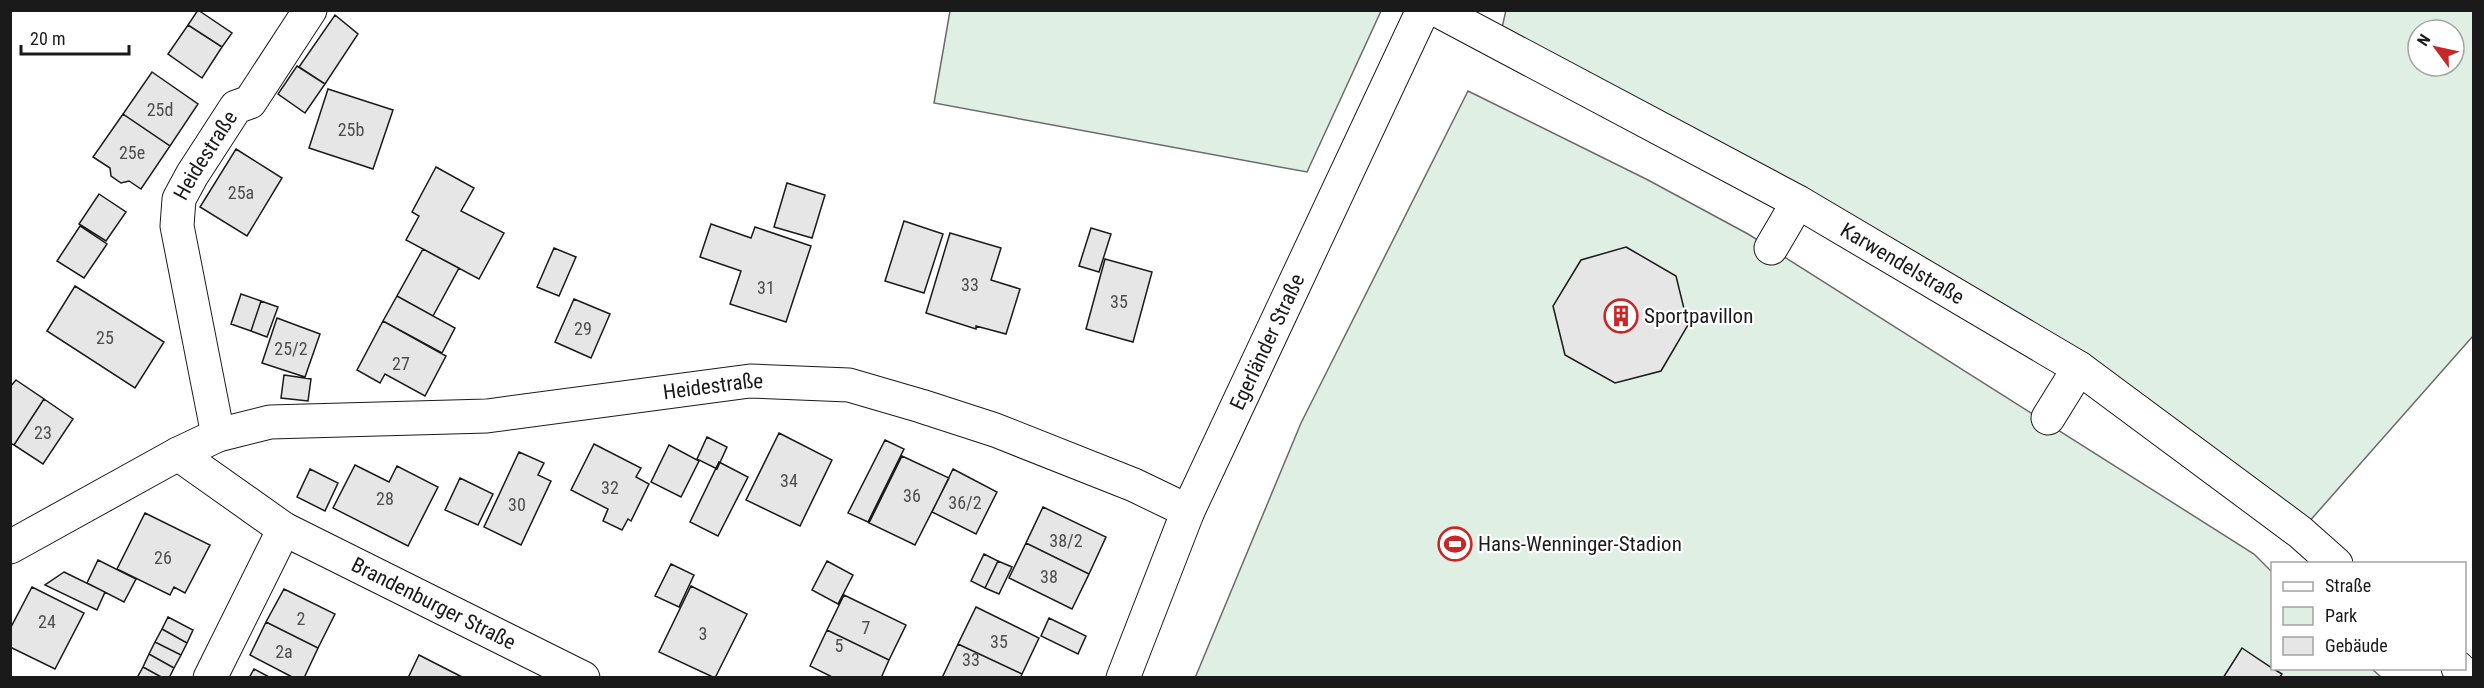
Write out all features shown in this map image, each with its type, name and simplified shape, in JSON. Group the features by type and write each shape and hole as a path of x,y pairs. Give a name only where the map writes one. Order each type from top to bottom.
{"street":[{"name":"Heidestraße","path":"218,435 177,226 179,199 236,107 250,102 310,10"},
{"name":"Egerländer Straße","path":"1123,678 1188,510 1423,10"},
{"name":"Karwendelstraße","path":"1437,10 1798,202 2079,368 2301,532 2334,562"},
{"path":"1771,248 1798,202"},
{"path":"2048,418 2079,368"},
{"name":"Heidestraße","path":"10,547 178,454 218,435 270,422 487,416 750,381 849,385 995,430 1134,485 1188,510"},
{"name":"Brandenburger Straße","path":"178,454 284,529 583,678"},
{"path":"210,678 284,529"}],"green space":[{"path":"950,10 1381,11 1307,172 934,103"},
{"path":"1506,10 2473,11 2473,336 2300,532 2079,368 1499,41"},
{"path":"1468,91 1648,180 1748,234 2254,554 2271,571 2271,670 2373,670 2381,677 1195,678 1301,423"}],"building":[{"path":"198,10 232,33 222,47 188,25"},
{"path":"335,15 358,34 325,84 299,67"},
{"path":"188,25 222,47 202,78 168,54"},
{"path":"297,66 325,84 305,113 278,94"},
{"path":"152,72 198,104 170,146 123,114"},
{"path":"328,89 393,110 373,169 309,148"},
{"path":"123,114 170,146 141,189 129,181 121,183 111,176 110,168 93,157"},
{"path":"236,149 282,178 247,236 200,207"},
{"path":"436,167 474,188 461,211 504,233 479,279 406,240 419,216 412,212"},
{"path":"787,183 825,195 812,238 774,227"},
{"path":"99,194 126,212 106,241 79,224"},
{"path":"904,221 943,234 924,293 885,281"},
{"path":"711,224 751,238 755,227 811,246 786,322 730,304 741,271 700,257"},
{"path":"80,226 107,244 84,278 57,261"},
{"path":"1091,228 1111,234 1099,272 1079,266"},
{"path":"950,233 1001,248 991,280 1020,289 1006,334 976,326 976,329 926,313"},
{"name":"Sportpavillon","path":"1626,247 1676,276 1688,325 1661,371 1615,383 1565,355 1553,306 1581,260"},
{"path":"554,248 576,257 559,296 537,287"},
{"path":"423,249 459,268 433,316 397,296"},
{"path":"1105,259 1152,272 1133,342 1086,329"},
{"path":"75,286 164,342 135,388 47,331"},
{"path":"241,294 261,301 251,331 231,324"},
{"path":"397,296 455,328 442,353 383,321"},
{"path":"574,299 610,314 591,358 555,342"},
{"path":"261,301 278,307 267,337 251,331"},
{"path":"277,318 320,334 305,377 262,363"},
{"path":"383,321 446,356 425,396 385,374 380,383 357,370"},
{"path":"284,375 311,379 308,401 281,398"},
{"path":"16,380 44,399 14,445 10,443 10,387"},
{"path":"44,399 73,419 43,464 14,445"},
{"path":"779,433 832,460 800,526 746,500"},
{"path":"707,437 727,447 717,469 697,459"},
{"path":"885,440 904,449 868,522 848,513"},
{"path":"594,444 641,468 636,477 649,484 631,521 628,519 622,530 603,521 608,509 571,490"},
{"path":"669,445 699,461 681,497 651,482"},
{"path":"519,452 544,463 538,475 551,481 521,545 484,527"},
{"path":"902,456 949,478 915,545 869,523"},
{"path":"719,462 748,477 718,536 690,522"},
{"path":"355,465 389,482 397,466 438,487 408,546 333,508"},
{"path":"310,469 338,483 325,511 297,497"},
{"path":"953,469 997,492 976,534 932,512"},
{"path":"460,478 493,494 478,525 445,510"},
{"path":"1043,507 1106,537 1089,574 1026,543"},
{"path":"145,513 210,545 185,593 174,587 170,595 117,569"},
{"path":"1026,543 1089,574 1072,609 1009,578"},
{"path":"984,554 998,561 985,588 971,581"},
{"path":"98,560 136,579 124,602 87,583"},
{"path":"827,561 853,575 838,604 812,590"},
{"path":"998,561 1012,567 999,594 985,588"},
{"path":"671,564 694,575 679,607 655,596"},
{"path":"64,572 105,592 97,610 45,585"},
{"path":"691,586 747,614 715,678 659,652"},
{"path":"32,587 84,613 55,669 10,647 10,629"},
{"path":"284,589 335,614 318,648 266,622"},
{"path":"844,595 906,625 889,660 827,630"},
{"path":"976,607 1039,638 1022,674 958,644"},
{"path":"168,617 193,630 187,643 162,629"},
{"path":"1049,618 1086,636 1078,654 1041,636"},
{"path":"266,622 318,648 304,678 294,678 250,655"},
{"path":"162,629 187,643 181,655 155,642"},
{"path":"827,630 889,660 881,678 834,678 810,666"},
{"path":"155,642 181,655 174,668 149,654"},
{"path":"958,644 1022,674 1020,678 942,678"},
{"path":"2242,648 2271,667 2271,670 2282,674 2279,678 2223,678"},
{"path":"149,654 174,668 169,678 163,678 143,667"},
{"path":"419,655 464,678 408,678"},
{"path":"143,667 163,678 137,678"},
{"path":"254,669 271,678 249,678"}],"place":[{"name":"Sportpavillon","path":"1621,316"},
{"name":"Hans-Wenninger-Stadion","path":"1455,544"}]}
